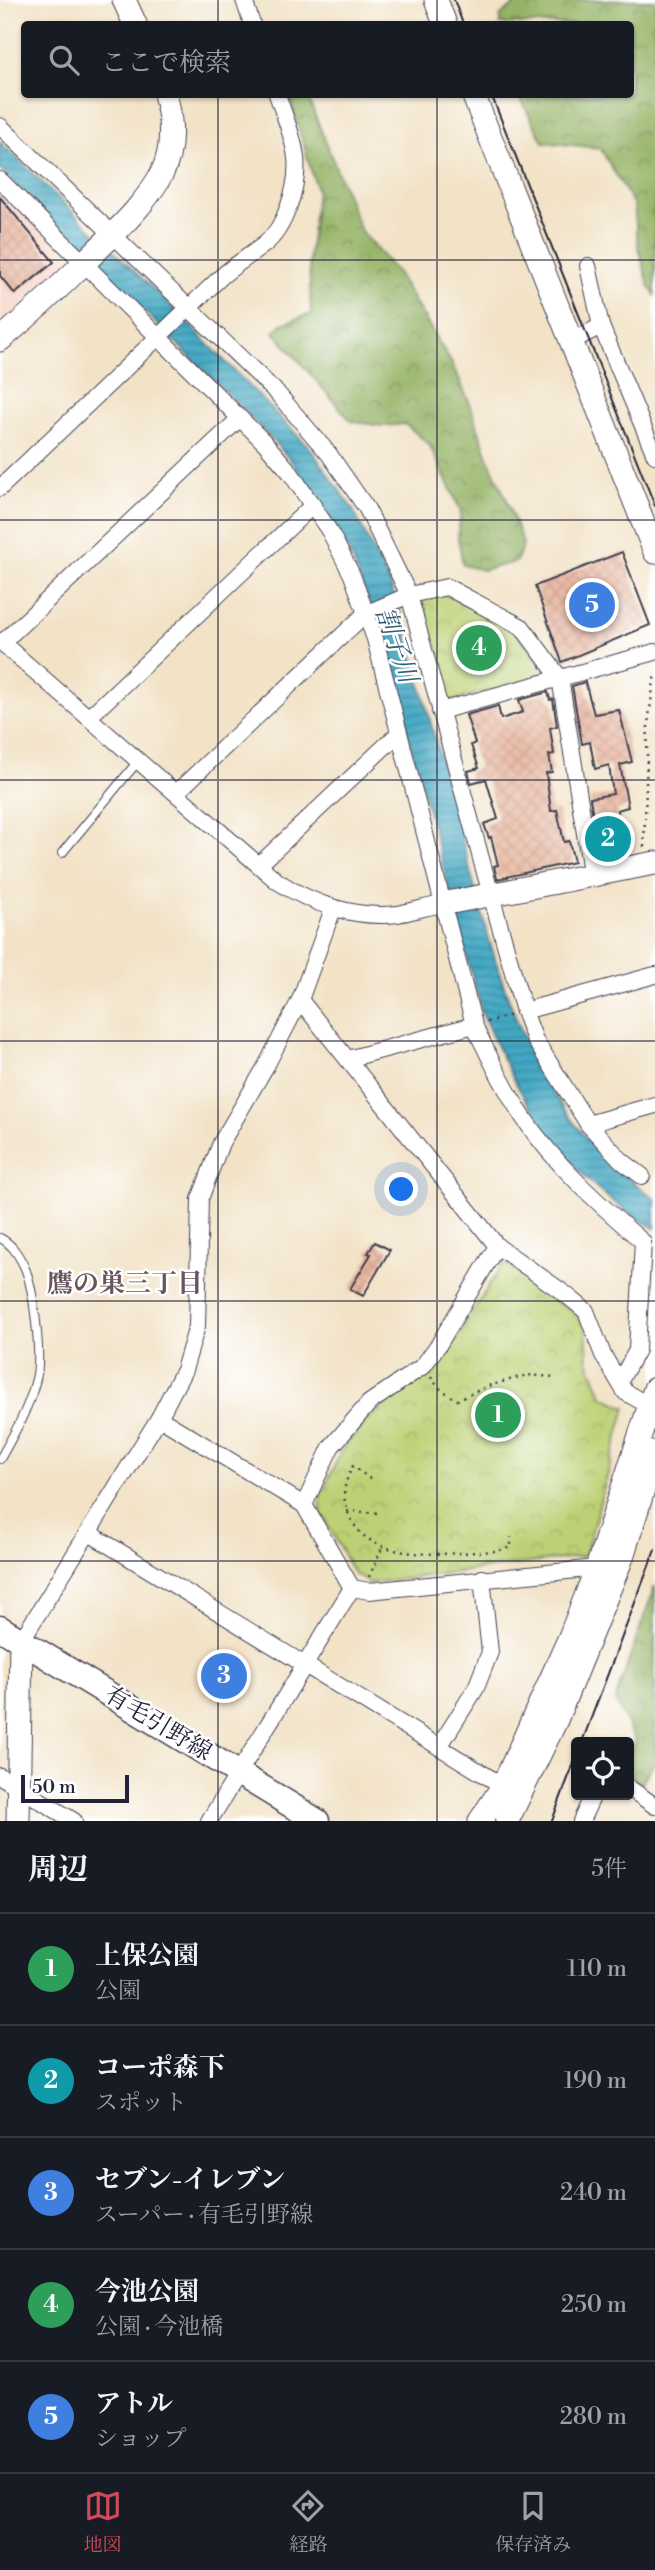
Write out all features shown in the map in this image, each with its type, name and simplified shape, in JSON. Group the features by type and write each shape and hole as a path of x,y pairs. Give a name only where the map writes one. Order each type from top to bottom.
{"main road":[{"name":"有毛引野線","path":"0,1628 317,1821"}],"street":[{"path":"124,0 134,21"},
{"path":"244,0 251,21"},
{"path":"436,0 444,21"},
{"path":"0,340 30,315 111,236 143,200 163,172 170,145 171,115 166,98"},
{"path":"0,488 186,310 239,261 267,243 281,226 298,177 297,154 277,98"},
{"path":"475,98 655,552"},
{"path":"0,125 186,310 277,393 329,454 367,509 406,596 440,711 487,896 521,1012 541,1050 588,1124 622,1161 642,1176"},
{"path":"0,180 160,336 290,472 313,505 352,575 375,639 478,1024 499,1078 524,1118 569,1173 643,1242 637,1350 620,1381"},
{"path":"588,267 601,326 655,456"},
{"path":"572,341 601,326"},
{"path":"240,418 1,642 259,865 296,893 333,909 396,914 592,877 650,857"},
{"path":"89,718 313,505"},
{"path":"177,792 367,613 406,596 447,587 522,627 560,678 592,877"},
{"path":"440,711 655,652"},
{"path":"259,865 399,733"},
{"path":"18,1821 9,1782 21,1641 159,1418 184,1370 198,1326 200,1199 221,1143 266,1066 300,1000 333,909"},
{"path":"521,1012 655,975"},
{"path":"300,1000 496,1246 586,1311 603,1355 625,1392 654,1401 597,1568 570,1637 503,1786 480,1821"},
{"path":"348,1059 478,1024"},
{"path":"588,1124 655,1105"},
{"path":"304,1505 331,1447 369,1403 423,1366 439,1344 496,1246"},
{"path":"159,1418 304,1505 352,1588 369,1591 597,1568"},
{"path":"507,1821 556,1720 621,1560 655,1452"},
{"path":"89,1533 503,1786"},
{"path":"439,1747 476,1688 490,1652 482,1578"},
{"path":"209,1821 352,1588"},
{"path":"9,1782 74,1821"},
{"path":"634,1791 655,1806"},
{"path":"581,1821 591,1800"}],"lane":[{"path":"62,853 139,760"},
{"path":"0,1238 10,1243 26,1268 37,1338 37,1377 20,1424 0,1459"}],"path":[{"path":"650,857 646,760 655,673"},
{"path":"478,1024 521,1012"},
{"path":"423,1366 438,1387 457,1400 488,1386 527,1375 554,1377"},
{"path":"370,1479 353,1466 344,1482 343,1499 355,1529 382,1547 398,1552 498,1551 511,1547 511,1537"},
{"path":"347,1511 378,1513"},
{"path":"369,1591 369,1573 382,1547"}],"shaded area":[{"path":"0,191 69,259 0,322"}],"green space":[{"path":"521,0 655,0 655,296 649,285 638,246 634,205 600,148 543,142 521,98 634,98 634,21 500,21 501,15"},
{"path":"290,98 308,98 361,231 398,274 452,364 523,544 516,562 483,570 463,565 458,538 461,511 429,444 405,424 382,426 351,421 274,332 282,324 311,314 309,258 317,190"},
{"path":"442,593 512,626 545,671 540,677 451,701 444,699 418,605 421,600"},
{"path":"504,1262 550,1299 572,1310 586,1328 588,1361 603,1397 626,1407 585,1556 370,1583 354,1574 321,1512 320,1497 341,1452 363,1423 415,1380 433,1375"},
{"path":"655,1586 655,1761 641,1784 634,1779 636,1742 615,1700"}],"water":[{"name":"割子川","path":"0,142 170,305 310,448 352,508 390,584 404,623 489,940 525,1039 548,1085 577,1127 612,1165 655,1198 655,1228 625,1210 597,1188 572,1163 530,1107 496,1045 482,1013 381,634 352,558 325,509 289,458 241,407 0,169"}],"building":[{"path":"0,197 54,262 15,294 0,276"},
{"path":"622,552 650,625 562,662 535,586"},
{"path":"585,682 594,714 619,710 632,762 620,765 628,807 617,810 625,854 600,859 590,798 613,794 609,765 595,769 590,742 582,744 572,686"},
{"path":"548,692 550,700 553,699 557,726 550,728 554,754 549,755 552,772 546,773 551,811 557,810 564,842 569,841 574,862 497,879 494,866 498,865 491,837 489,838 484,824 498,819 486,779 471,783 468,771 479,768 471,745 475,743 466,715 498,706 501,719 523,712 519,700"},
{"path":"375,1242 390,1250 363,1296 350,1289 371,1254 368,1253"}],"tram line":[{"path":"454,0 462,21"},
{"path":"493,98 655,506"},
{"path":"584,1737 655,1550"},
{"path":"552,1821 571,1770"}],"place":[{"name":"アトル","path":"592,605"},
{"name":"今池公園","path":"479,648"},
{"name":"コーポ森下","path":"608,839"},
{"name":"上保公園","path":"498,1415"},
{"name":"セブン-イレブン","path":"224,1676"}],"district":[{"name":"鷹の巣三丁目","path":"125,1284"}]}
